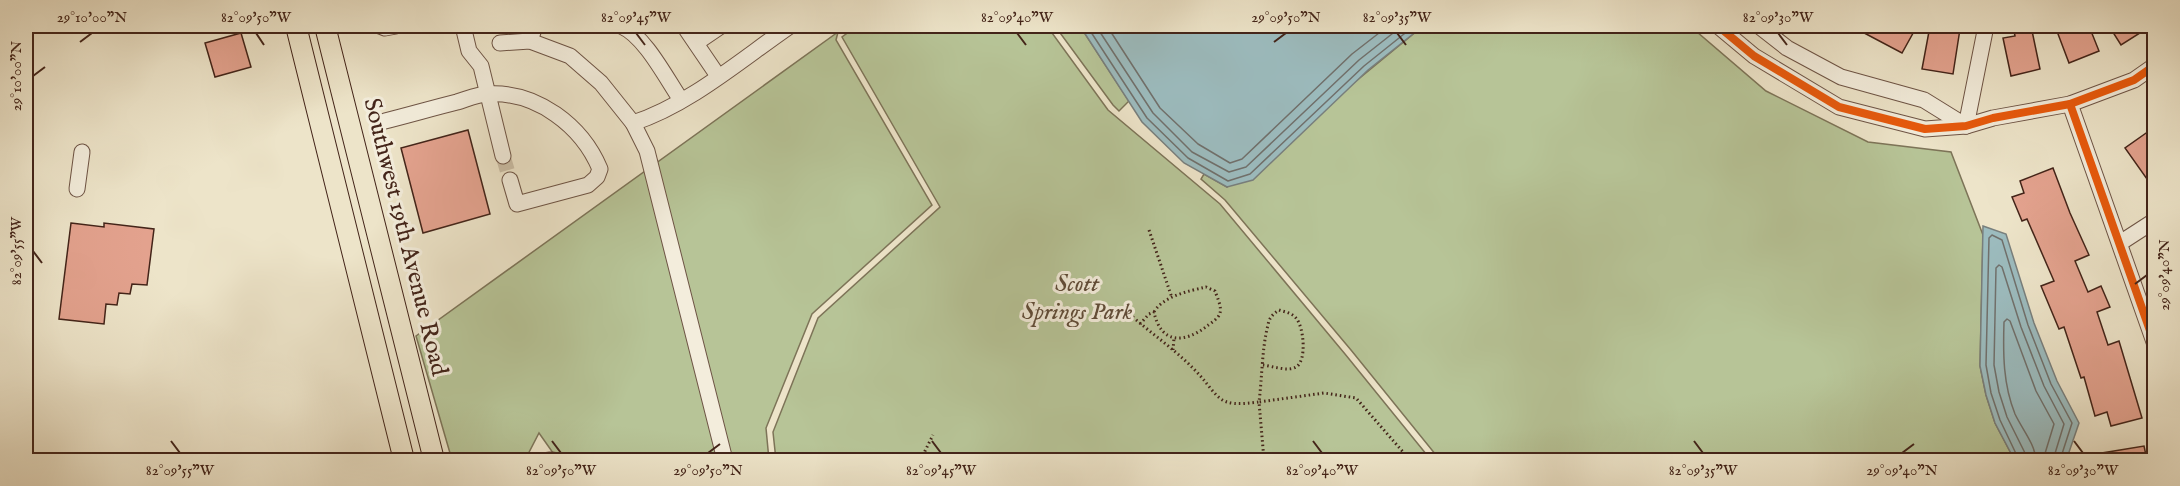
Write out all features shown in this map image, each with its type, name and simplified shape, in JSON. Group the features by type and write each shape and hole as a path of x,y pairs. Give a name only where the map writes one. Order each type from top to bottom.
{"main road":[{"path":"296,26 404,460"},
{"name":"Southwest 19th Avenue Road","path":"325,26 434,460"}],"street":[{"path":"380,26 385,28 396,26"},
{"path":"463,26 469,51 481,66 503,156"},
{"path":"530,41 535,26"},
{"path":"621,26 631,30 643,44 681,100"},
{"path":"684,26 718,76"},
{"path":"696,43 721,26"},
{"path":"633,123 652,117 681,100 790,26"},
{"path":"1718,26 1747,50 1839,106 1925,129 1966,126 1994,118 2070,104 2134,80 2154,66"},
{"path":"1966,126 1986,26"},
{"path":"1747,50 1761,28 1787,48 1841,77 1924,100 1966,126"},
{"path":"500,44 530,41 570,56 601,83 633,123 647,151 725,460"},
{"path":"385,121 488,94 510,96 541,104 568,123 584,141 600,169 597,177 588,185 517,204 510,180"},
{"path":"2070,104 2154,342"},
{"path":"77,189 82,152"},
{"path":"2120,243 2154,222"}],"path":[{"path":"1149,230 1172,298"},
{"path":"1140,324 1160,304 1198,289 1210,288 1215,291 1221,310 1214,320 1187,338 1174,338 1165,333 1159,328 1154,312"},
{"path":"1263,365 1289,369 1302,362 1304,357 1301,329 1296,318 1288,313 1279,310 1273,314 1268,324 1263,365 1259,402 1264,460"},
{"path":"1126,311 1194,368 1226,402 1259,402 1324,393 1356,398 1410,460"},
{"path":"1173,350 1174,338"},
{"path":"922,460 933,435"}],"green space":[{"name":"Scott Springs Park","path":"857,26 1047,26 1108,110 1220,204 1431,460 776,460 773,432 818,318 940,207 842,37"},
{"path":"1055,26 1080,26 1129,101 1119,111 1113,105"},
{"path":"1423,26 1690,26 1766,91 1868,142 1951,152 1983,235 1980,366 1986,395 1995,423 2016,460 1440,460 1225,200 1201,179 1204,174 1227,187"},
{"path":"838,32 836,40 932,205 812,314 766,428 769,460 558,460 539,433 525,460 452,460 416,336"}],"water":[{"path":"1080,26 1423,26 1368,70 1253,180 1227,187 1184,163 1142,122"},
{"path":"1983,226 2006,234 2034,323 2057,381 2079,423 2067,458 2062,460 2014,459 1995,423 1980,366"}],"building":[{"path":"1851,26 1917,26 1902,53"},
{"path":"1930,26 1960,29 1953,74 1922,69"},
{"path":"2013,26 2031,26 2040,69 2011,76 2003,38 2015,36"},
{"path":"2055,26 2089,26 2099,51 2069,63"},
{"path":"2109,26 2151,26 2121,45"},
{"path":"241,33 251,67 215,77 205,43"},
{"path":"468,130 490,214 423,233 401,148"},
{"path":"2149,131 2154,139 2154,189 2125,148"},
{"path":"2053,168 2089,255 2075,261 2088,292 2101,286 2110,307 2097,312 2108,345 2119,341 2142,418 2111,426 2107,412 2095,416 2084,377 2081,378 2064,327 2059,329 2041,286 2054,281 2027,219 2022,221 2012,197 2024,193 2020,181"},
{"path":"71,223 104,227 104,223 154,229 147,285 132,284 130,294 119,293 117,305 106,304 104,324 59,319"},
{"path":"2144,446 2147,460 2096,460 2096,454"}],"tunnel":[{"path":"503,156 510,180"}],"cycle path":[{"path":"1718,26 1754,56 1839,107 1925,129 1966,126 1993,118 2070,104 2134,80 2154,66"},
{"path":"2070,104 2154,342"}]}
